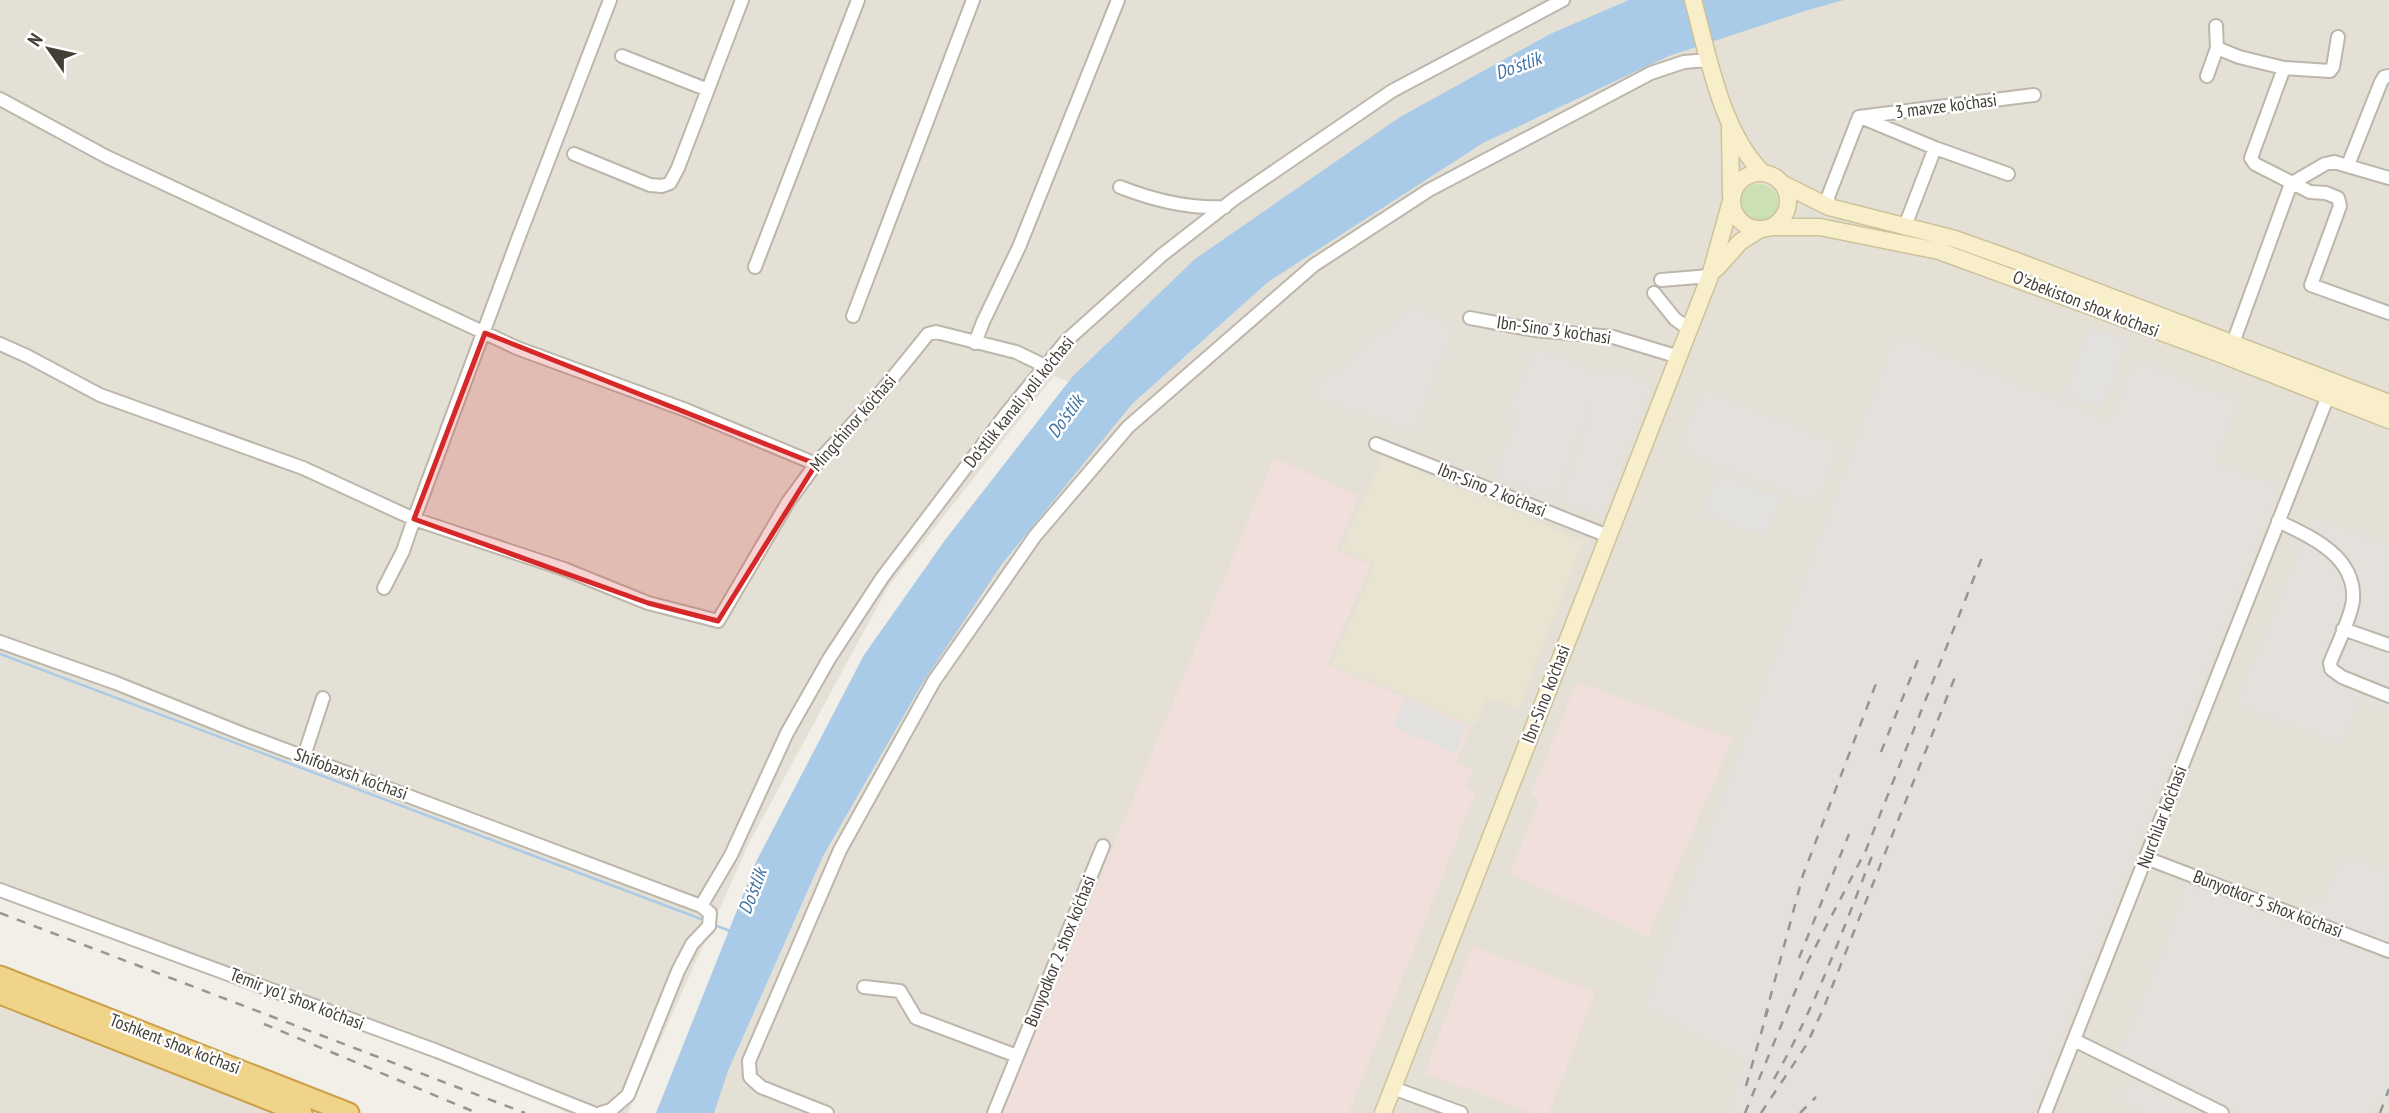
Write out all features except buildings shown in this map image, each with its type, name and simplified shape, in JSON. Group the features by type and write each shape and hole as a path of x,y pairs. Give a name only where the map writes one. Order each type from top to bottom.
{"highway":[{"name":"Toshkent shox ko'chasi","path":"0,976 349,1113"},
{"name":"Toshkent shox ko'chasi","path":"0,994 302,1113"}],"main road":[{"path":"1693,0 1730,125 1763,173"},
{"path":"1730,125 1731,198 1736,218 1742,225 1766,229"},
{"path":"1752,174 1773,176 1786,191 1786,212 1766,229 1728,253 1710,276 1735,186 1752,174"},
{"name":"O'zbekiston shox ko'chasi","path":"1781,183 1829,207 1955,239 2014,260 2389,403"},
{"name":"O'zbekiston shox ko'chasi","path":"1766,229 1820,227 1939,251 1990,267 2389,420"},
{"name":"Ibn-Sino ko'chasi","path":"1383,1113 1710,276"}],"street":[{"path":"384,588 402,551 610,0"},
{"path":"574,154 650,185 662,186 670,183 743,0"},
{"path":"755,267 858,0"},
{"path":"853,316 973,0"},
{"path":"975,343 1019,247 1118,0"},
{"name":"Do'stlik kanali yoli ko'chasi","path":"701,906 731,855 787,733 837,647 882,578 1066,341 1133,281 1225,207 1392,92 1563,0"},
{"path":"2207,76 2217,48 2217,26"},
{"path":"2217,48 2239,57 2284,68 2330,71 2338,37"},
{"path":"622,56 708,90"},
{"path":"827,1113 761,1087 750,1077 749,1061 840,850 934,681 1035,536 1128,427 1314,265 1429,190 1639,79 1684,62 1709,57"},
{"path":"2284,68 2251,158 2255,164 2310,192 2326,193 2338,198 2340,206 2311,285 2389,313"},
{"path":"2348,165 2381,82 2384,77 2389,76"},
{"name":"3 mavze ko'chasi","path":"1859,117 2034,96"},
{"path":"0,99 107,157 485,333 686,410 816,464"},
{"path":"1829,207 1828,197 1859,117"},
{"name":"3 mavze ko'chasi","path":"1859,117 2008,174"},
{"path":"1905,226 1935,148"},
{"path":"2233,343 2287,193 2294,183 2329,162 2389,178"},
{"path":"1120,187 1147,197 1203,208 1225,207"},
{"path":"1661,280 1710,276"},
{"path":"1654,293 1675,319 1689,329"},
{"name":"Ibn-Sino 3 ko'chasi","path":"1470,318 1534,330 1613,337 1679,357"},
{"name":"Mingchinor ko'chasi","path":"414,519 564,569 648,603 718,621 788,502 816,464 877,397 928,334 936,332 1016,352 1045,366"},
{"path":"0,344 100,395 303,468 414,519"},
{"name":"Nurchilar ko'chasi","path":"2045,1113 2328,396"},
{"name":"Ibn-Sino 2 ko'chasi","path":"1376,444 1608,536"},
{"path":"2278,521 2325,547 2346,570 2353,602 2330,663 2331,669 2342,677 2389,696"},
{"path":"2343,629 2389,645"},
{"name":"Shifobaxsh ko'chasi","path":"0,642 116,683 701,906"},
{"path":"304,756 323,698"},
{"name":"Bunyodkor 2 shox ko'chasi","path":"994,1113 1103,846"},
{"name":"Bunyotkor 5 shox ko'chasi","path":"2147,858 2389,951"},
{"name":"Temir yo'l shox ko'chasi","path":"0,890 438,1051 593,1113"},
{"path":"601,1113 611,1110 628,1095 678,971 692,944 709,926 710,913 701,906"},
{"path":"864,987 900,991 916,1018 1017,1056"},
{"path":"2074,1040 2222,1113"},
{"path":"1393,1088 1461,1113"}],"highlighted area":[{"path":"485,333 816,464 718,621 648,603 414,519"}],"shaded area":[{"path":"0,0 2389,0 2389,1113 677,1113 765,879 1095,392 1054,376 888,587 749,843 628,1113 569,1113 0,883"},
{"path":"1411,307 1455,325 1415,432 1306,395"},
{"path":"2089,327 2128,341 2102,410 2063,395"},
{"path":"1895,334 2110,419 2134,359 2240,400 2216,462 2281,485 2032,1113 1727,1113 1744,1062 1643,1007"},
{"path":"1534,348 1602,372 1604,367 1653,383 1603,518 1560,501 1590,407 1556,499 1497,478 1499,460 1517,416 1507,410"},
{"path":"1702,388 1841,444 1816,506 1678,451"},
{"path":"1383,456 1583,541 1518,709 1487,697 1475,725 1332,664 1375,564 1342,549"},
{"path":"1274,458 1359,496 1336,549 1371,565 1327,664 1471,726 1455,763 1473,771 1466,787 1476,791 1349,1113 1003,1113"},
{"path":"1718,473 1782,498 1766,539 1702,514"},
{"path":"2313,515 2389,546 2389,712 2360,701 2342,747 2235,704"},
{"path":"1577,682 1732,739 1648,937 1510,873 1540,799 1531,794"},
{"path":"1405,699 1467,727 1455,754 1393,726"},
{"path":"2341,854 2389,872 2389,1101 2379,1098 2373,1113 2238,1113 2119,1052 2167,937 2186,883 2298,927 2310,899 2322,903"},
{"path":"1472,946 1595,992 1549,1113 1533,1113 1425,1073"},
{"path":"0,986 332,1113 0,1113"},
{"path":"2131,1076 2207,1113 2139,1113 2140,1110 2120,1100"}],"green space":[{"path":"1759,184 1772,190 1778,203 1772,216 1759,222 1746,216 1740,203 1746,190"}],"water":[{"name":"Do'stlik","path":"1629,0 1844,0 1669,56 1483,143 1268,282 1132,404 1002,564 922,684 823,856 728,1071 714,1113 656,1113 757,860 864,655 945,540 1073,376 1195,259 1400,117 1550,34"}],"waterway":[{"path":"0,654 701,919"},
{"path":"717,926 730,931"}],"railway":[{"path":"1745,1113 1806,965 1866,850 1983,555"},
{"path":"1881,752 1921,652"},
{"path":"1761,1113 1807,1044 1824,1007 1957,672"},
{"path":"1765,1017 1803,875 1877,681"},
{"path":"1799,958 1849,834"},
{"path":"1774,1079 1815,997 1872,856"},
{"path":"0,913 525,1113"},
{"path":"1746,1086 1768,1009"},
{"path":"264,1024 477,1113"},
{"path":"2380,1113 2389,1089"},
{"path":"1800,1113 1816,1097"}]}
